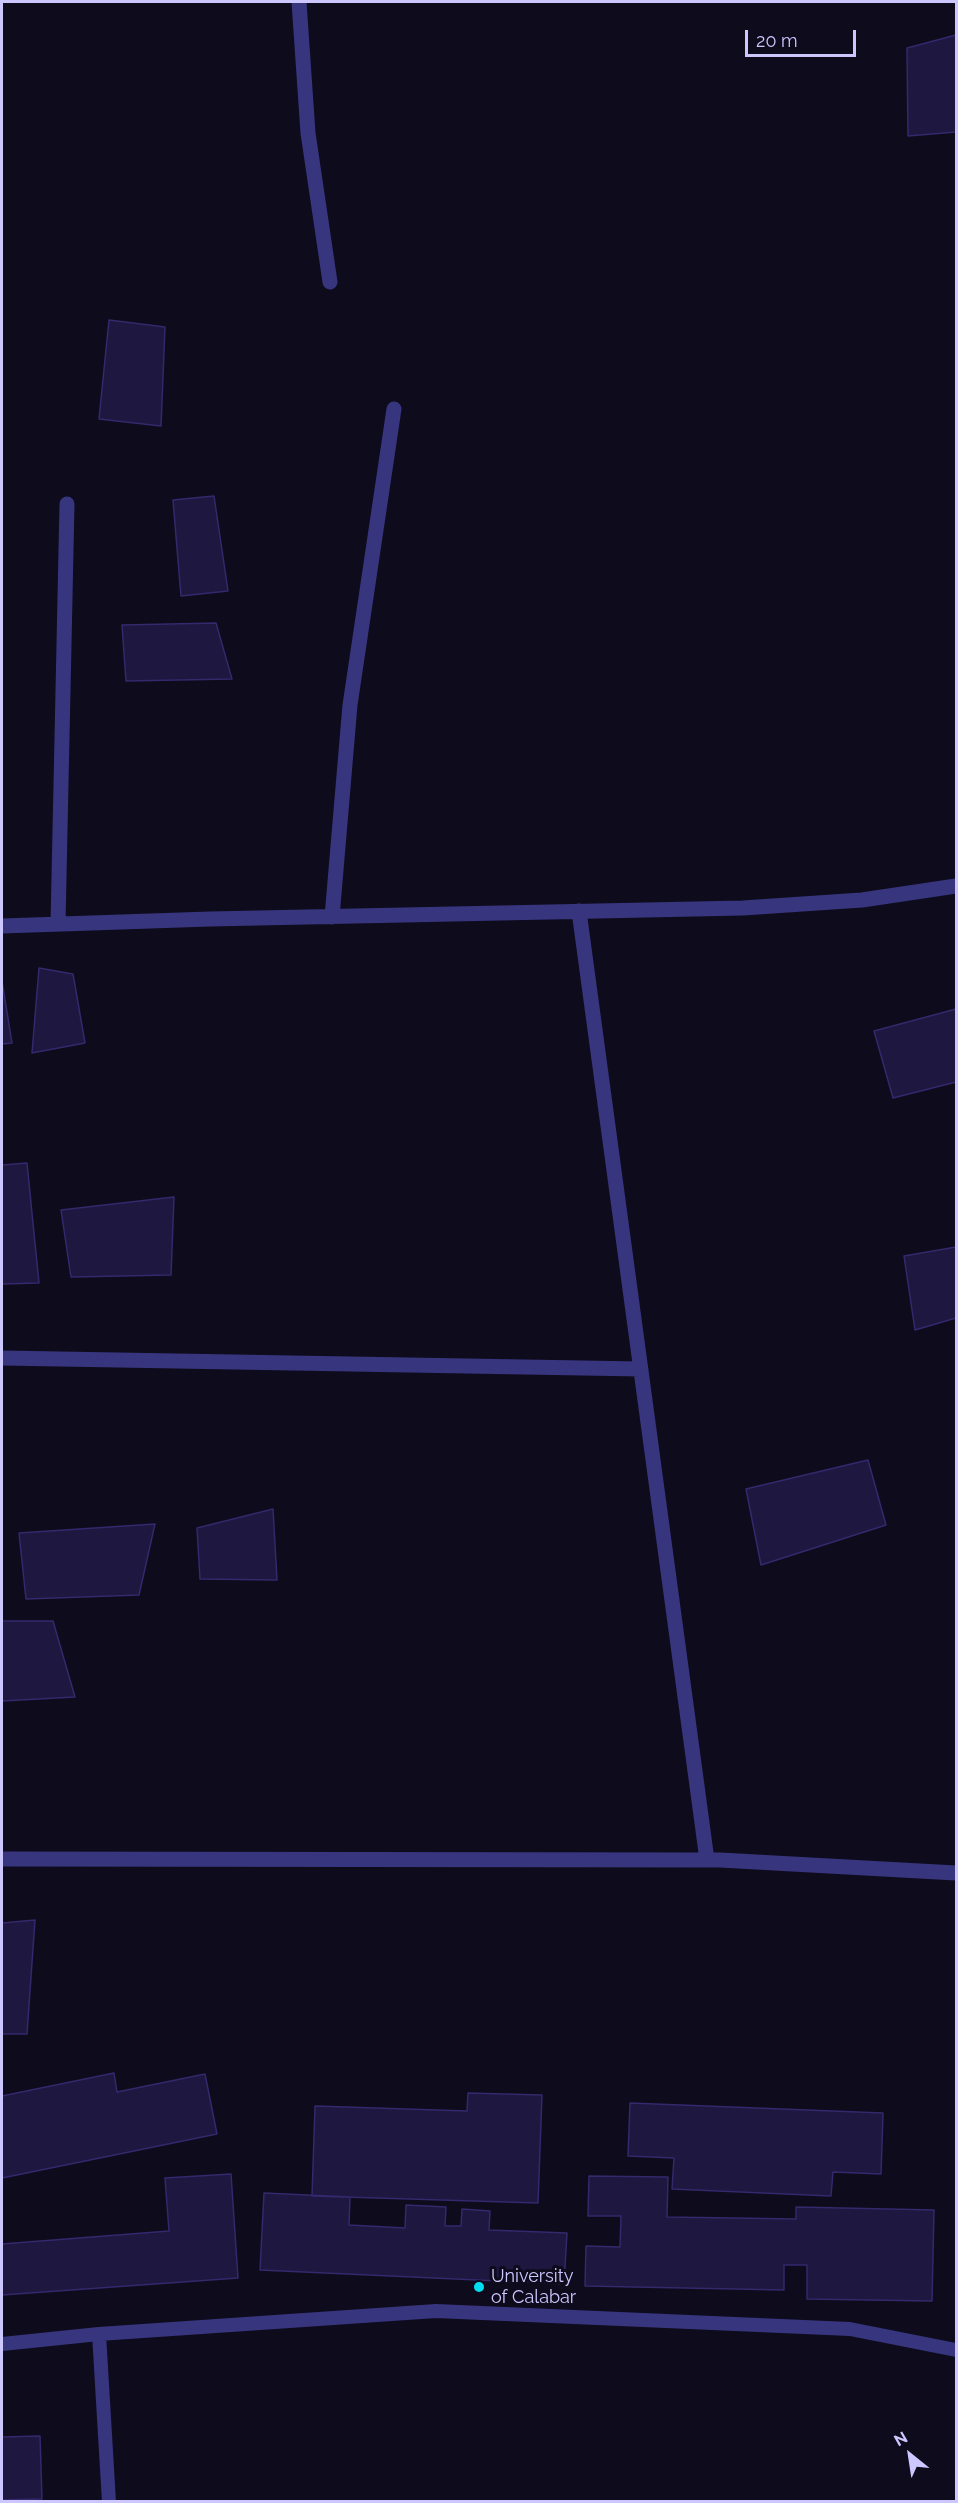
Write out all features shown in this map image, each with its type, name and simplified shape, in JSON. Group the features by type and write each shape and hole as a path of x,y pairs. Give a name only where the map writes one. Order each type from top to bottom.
{"street":[{"path":"299,2 308,133 330,282"},
{"path":"332,917 350,705 394,409"},
{"path":"58,924 67,504"},
{"path":"2,926 743,908 862,900 957,886"},
{"path":"579,911 707,1860"},
{"path":"2,1358 641,1369"},
{"path":"2,1859 707,1860 957,1873"}],"lane":[{"path":"2,2344 99,2334 436,2311 850,2329 957,2350"},
{"path":"99,2334 109,2502"}],"building":[{"path":"956,35 956,132 908,136 907,48"},
{"path":"109,320 165,327 161,426 99,419"},
{"path":"214,496 228,591 181,596 173,500"},
{"path":"216,623 232,679 126,681 122,625"},
{"path":"39,968 73,974 85,1043 32,1053"},
{"path":"2,981 12,1043 2,1044"},
{"path":"956,1009 956,1082 893,1098 874,1031"},
{"path":"27,1163 39,1283 2,1284 2,1165"},
{"path":"174,1197 171,1275 71,1277 61,1210"},
{"path":"956,1247 956,1318 915,1330 904,1256"},
{"path":"868,1460 886,1525 761,1565 746,1489"},
{"path":"273,1509 277,1580 200,1579 197,1528"},
{"path":"155,1524 139,1595 26,1599 19,1533"},
{"path":"2,1621 53,1621 75,1697 2,1701"},
{"path":"35,1920 27,2034 2,2034 2,1923"},
{"path":"114,2073 117,2092 205,2074 217,2134 2,2178 2,2096"},
{"path":"468,2093 542,2095 538,2203 312,2196 315,2106 467,2111"},
{"path":"630,2103 883,2113 881,2174 833,2172 831,2196 672,2189 674,2158 628,2156"},
{"path":"231,2174 238,2278 2,2295 2,2244 169,2231 165,2178"},
{"path":"589,2176 668,2177 667,2217 796,2219 796,2207 934,2210 932,2301 807,2299 807,2265 784,2265 784,2290 585,2286 586,2246 620,2247 621,2216 588,2216"},
{"path":"264,2193 350,2197 349,2225 405,2228 406,2205 446,2207 445,2226 461,2226 462,2209 490,2211 489,2230 567,2233 564,2284 260,2270"},
{"path":"40,2436 42,2499 2,2500 2,2437"}],"place":[{"name":"University of Calabar","path":"479,2287"}]}
